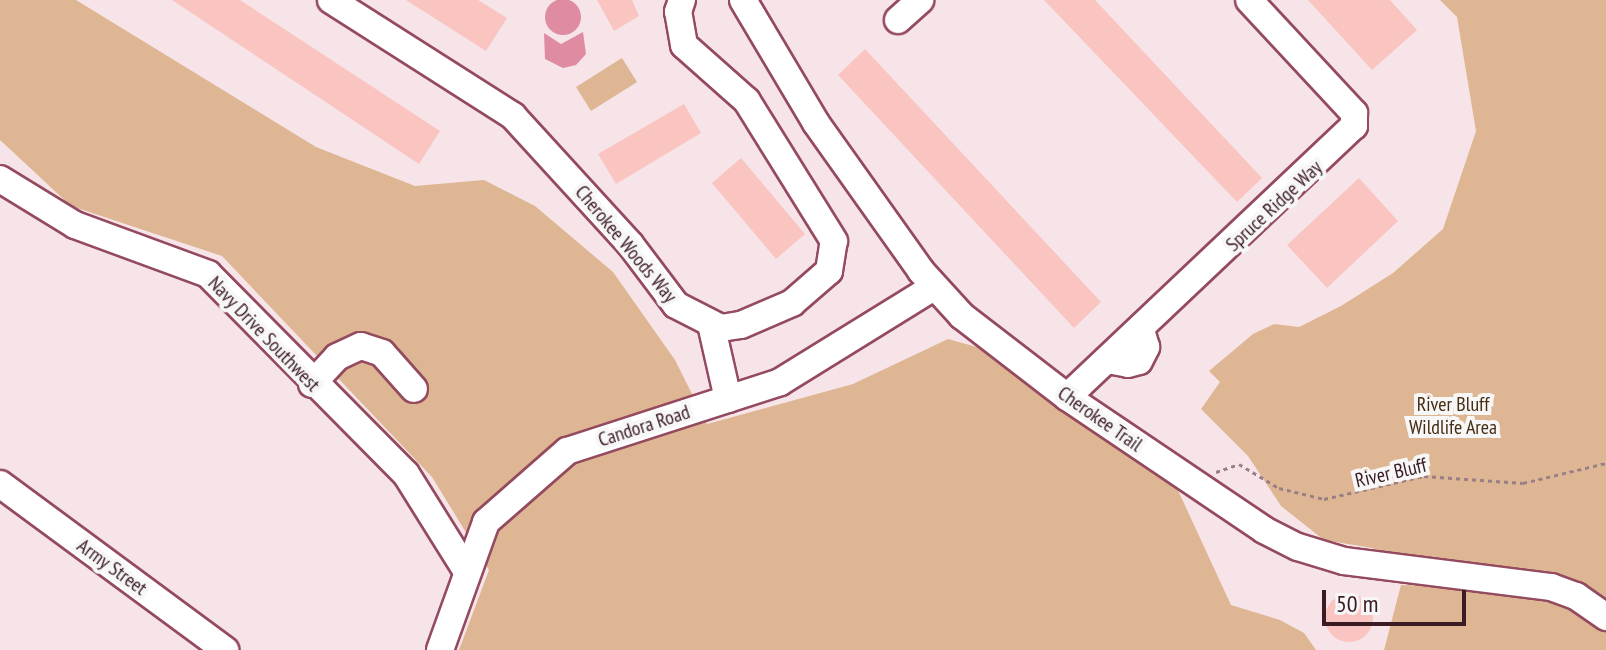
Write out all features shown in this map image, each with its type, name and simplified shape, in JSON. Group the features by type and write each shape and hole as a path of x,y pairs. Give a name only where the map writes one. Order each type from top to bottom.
{"street":[{"name":"Cherokee Woods Way","path":"331,0 513,116 630,244 676,305 711,324"},
{"path":"682,0 678,12 684,45 747,101 834,241 829,271 792,303 741,325 711,324 728,399"},
{"name":"Cherokee Trail","path":"743,0 816,123 934,287 962,316 1067,397 1264,530 1316,554 1551,587 1576,596 1606,617"},
{"path":"898,20 920,0"},
{"name":"Spruce Ridge Way","path":"1067,397 1354,126 1354,113 1249,0"},
{"name":"Navy Drive Southwest","path":"0,179 75,225 208,274 312,384 406,474 466,570"},
{"name":"Candora Road","path":"440,650 466,570 486,522 567,451 780,382 934,287"},
{"path":"312,384 337,357 361,346 382,353 414,389"},
{"name":"Army Street","path":"0,484 225,650"}],"path":[{"name":"River Bluff","path":"1190,481 1239,464 1279,488 1324,499 1424,476 1523,483 1606,463"}],"green space":[{"path":"0,0 76,0 316,147 415,186 484,180 535,206 613,272 675,360 707,424 853,384 948,339 991,351 1176,486 1231,605 1280,620 1304,633 1316,650 459,650 489,570 432,477 222,256 71,206 0,140"},
{"name":"River Bluff Wildlife Area","path":"1440,0 1606,0 1606,650 1384,650 1401,585 1445,586 1444,573 1372,548 1324,540 1281,506 1248,456 1201,409 1220,382 1209,371 1253,334 1274,324 1299,327 1341,306 1393,273 1443,229 1476,131 1457,17"},
{"path":"622,58 637,82 591,111 576,87"}],"shaded area":[{"path":"563,-1 576,4 581,17 576,30 563,35 550,30 545,17 550,4"},
{"path":"583,32 586,54 576,65 563,68 545,59 544,33 561,44"}],"building":[{"path":"172,0 240,0 440,131 419,164"},
{"path":"406,0 478,0 507,18 486,51"},
{"path":"597,0 632,0 639,16 614,31"},
{"path":"1044,0 1095,0 1262,178 1237,202"},
{"path":"1308,0 1390,0 1417,30 1372,70"},
{"path":"865,49 1101,302 1074,328 838,75"},
{"path":"684,104 701,133 616,184 598,154"},
{"path":"741,158 805,234 776,259 712,183"},
{"path":"1359,178 1398,221 1327,288 1287,245"},
{"path":"1349,594 1366,601 1373,618 1366,635 1349,642 1332,635 1325,618 1332,601"}]}
